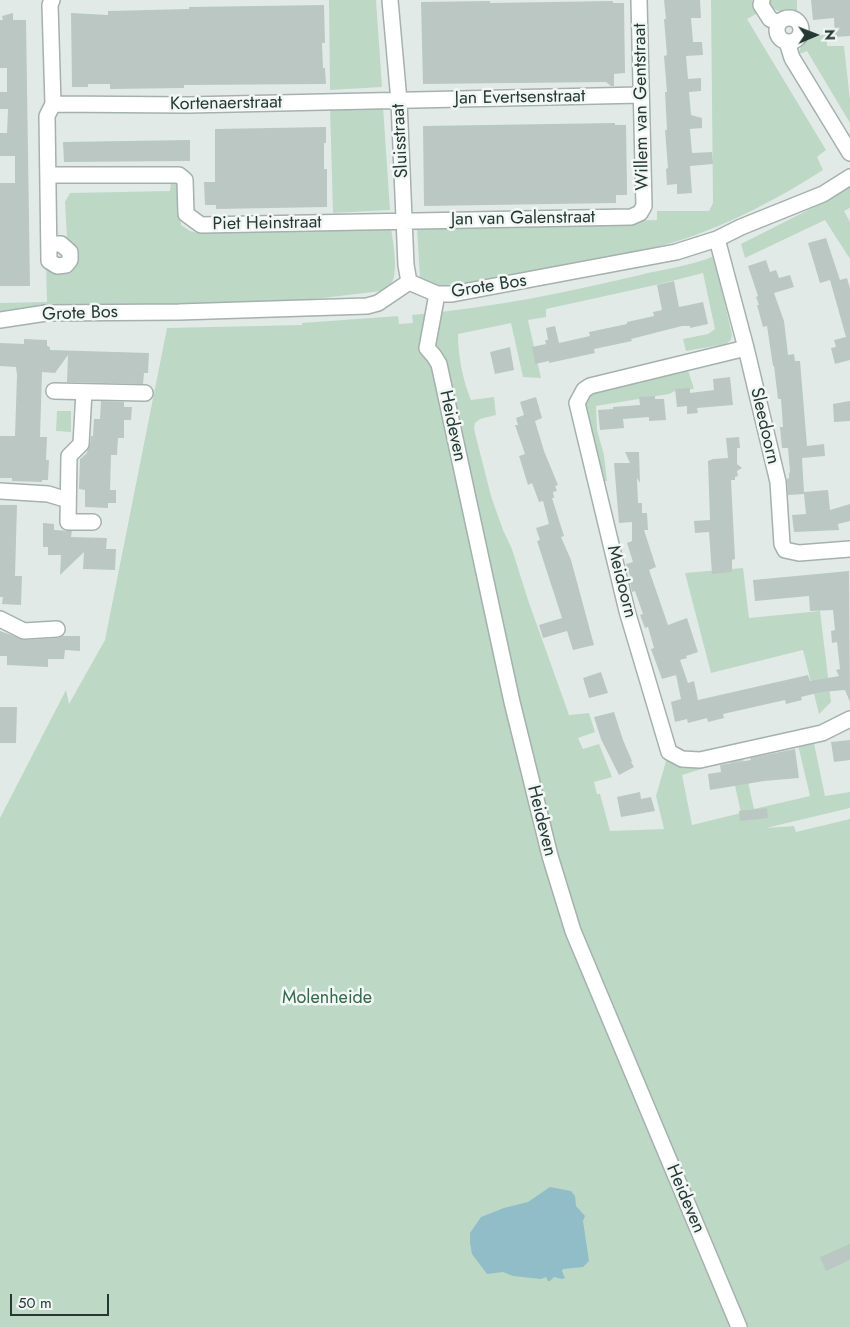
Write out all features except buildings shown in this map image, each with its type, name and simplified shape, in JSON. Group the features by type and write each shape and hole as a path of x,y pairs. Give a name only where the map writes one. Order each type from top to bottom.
{"street":[{"path":"49,244 47,116 52,104 50,5 52,0"},
{"name":"Sluisstraat","path":"390,0 399,101 408,282"},
{"name":"Willem van Gentstraat","path":"639,0 644,206 640,213"},
{"path":"762,0 761,5 770,19 779,23 777,30 780,38 786,42 792,58 850,153"},
{"name":"Jan Evertsenstraat","path":"399,101 640,95"},
{"name":"Kortenaerstraat","path":"52,104 399,101"},
{"name":"Piet Heinstraat","path":"48,175 179,175 185,180 186,214 201,225 405,220"},
{"name":"Grote Bos","path":"0,320 46,313 169,312 367,306 378,303 408,282 437,294 473,291 676,252 717,239 741,226 823,194 850,177"},
{"name":"Jan van Galenstraat","path":"405,220 631,217 640,213"},
{"name":"Sleedoorn","path":"717,239 746,348 778,482 782,544 785,550 799,554 850,549"},
{"name":"Heideven","path":"437,294 427,348 439,364 512,702 550,856 573,931 739,1327"},
{"name":"Meidoorn","path":"746,348 590,386 584,390 578,403 627,611 669,752 682,759 700,760 822,733 850,719"},
{"path":"54,391 146,393"},
{"path":"84,392 81,444 69,456 68,522 93,522"},
{"path":"0,491 48,494 68,500"},
{"path":"0,620 24,631 57,629"}],"green space":[{"path":"329,0 376,0 382,87 330,90"},
{"path":"711,0 752,0 758,13 747,19 826,150 817,157 823,170 790,190 738,217 673,243 529,273 426,287 420,279 417,228 657,220 657,211 709,211 713,203"},
{"path":"768,0 797,0 797,11 783,12 776,10 772,8"},
{"path":"827,33 827,46 844,46 850,100 850,123 807,51 799,54 800,49 805,43"},
{"path":"383,106 390,210 333,213 330,107"},
{"path":"171,181 177,185 181,225 190,231 198,233 391,228 395,273 391,284 381,291 290,302 0,315 0,303 47,302 46,265 69,270 78,261 77,250 67,239 65,202 70,193 170,191"},
{"path":"850,186 850,208 844,211 850,222 850,259 825,220 745,258 741,244 830,199"},
{"name":"Molenheide","path":"714,256 732,335 731,340 726,344 686,351 683,339 708,334 715,329 703,273 546,309 546,317 528,320 541,378 523,377 511,323 458,334 460,360 463,377 471,400 494,397 496,415 480,419 475,423 474,429 491,496 512,549 569,715 589,713 595,732 578,738 583,749 599,744 612,777 594,782 597,794 600,794 610,831 664,829 656,796 666,761 706,753 708,767 682,775 692,825 741,813 727,749 740,746 754,809 810,796 795,732 811,729 825,796 850,792 850,808 766,828 794,826 796,832 850,819 850,1327 0,1327 0,818 66,690 69,704 105,640 167,328 302,325 302,323 398,316 399,324 413,323 412,315 498,304 555,294 687,265"},
{"path":"687,367 694,389 677,390 669,394 596,406 597,430 604,455 607,481 595,482 577,413 591,387"},
{"path":"57,411 71,411 71,432 56,431"},
{"path":"743,568 749,618 820,611 831,702 819,714 803,650 711,673 685,573"}],"water":[{"path":"550,1187 571,1191 575,1196 576,1206 585,1216 583,1221 589,1261 583,1267 563,1269 565,1278 554,1277 550,1281 546,1277 541,1279 513,1276 503,1272 487,1274 472,1254 470,1243 470,1233 481,1217 504,1208 528,1202"}]}
